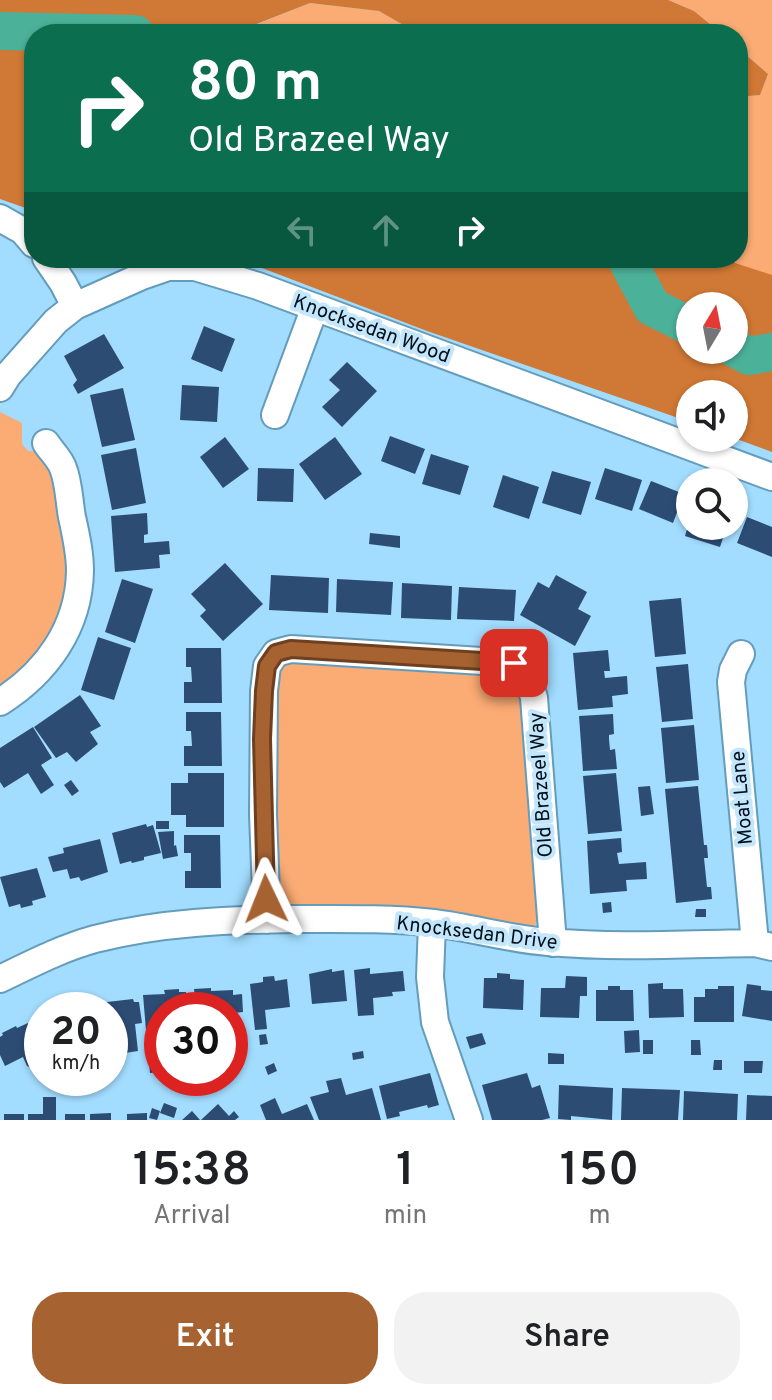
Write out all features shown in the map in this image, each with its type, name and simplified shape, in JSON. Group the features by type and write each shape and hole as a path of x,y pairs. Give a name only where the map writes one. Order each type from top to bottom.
{"street":[{"path":"0,218 24,232"},
{"path":"53,268 75,306"},
{"name":"Knocksedan Wood","path":"0,388 56,321 75,306 165,268"},
{"name":"Knocksedan Wood","path":"199,268 315,307 772,477"},
{"path":"275,415 315,307"},
{"path":"0,702 35,676 49,661 62,638 76,600 80,574 79,550 63,468 46,443"},
{"name":"Old Brazeel Way","path":"267,920 263,707 267,666 276,653 291,649 514,663 522,667 528,676 534,698 553,943"},
{"name":"Moat Lane","path":"741,654 731,682 763,945"},
{"name":"Knocksedan Drive","path":"0,979 94,939 155,927 229,920 344,919 432,923 517,940 553,943 763,945"},
{"path":"432,923 430,977 435,1022 469,1120"}],"shaded area":[{"path":"0,0 668,0 694,11 710,24 402,24 379,11 310,3 256,24 24,24 24,207 0,199"},
{"path":"668,0 772,0 772,276 747,268 748,96 760,95 768,74 748,57 748,24 710,24 694,11"},
{"path":"310,3 379,11 402,24 258,24"},
{"path":"748,57 768,74 760,95 748,96"},
{"path":"748,267 772,275 772,452 748,443 748,380 676,380 676,417 427,331 262,268"},
{"path":"0,412 22,423 22,444 28,451 49,452 70,575 62,609 36,661 0,690"},
{"path":"303,662 505,675 517,683 524,712 540,903 538,920 533,928 280,907 274,900 276,672 286,664"}],"building":[{"path":"204,326 235,339 222,372 191,359"},
{"path":"104,334 124,368 78,394 73,385 77,380 64,356"},
{"path":"347,362 377,391 342,427 322,407 340,390 329,380"},
{"path":"182,385 219,387 217,422 180,420"},
{"path":"123,388 135,440 102,447 90,395"},
{"path":"390,436 425,449 415,474 381,461"},
{"path":"225,437 249,469 223,488 200,457"},
{"path":"335,437 362,474 325,500 299,464"},
{"path":"136,448 146,503 112,510 101,455"},
{"path":"431,454 469,466 460,495 422,484"},
{"path":"258,468 294,469 293,502 257,501"},
{"path":"605,468 642,480 632,511 595,499"},
{"path":"552,471 591,482 581,515 542,503"},
{"path":"503,475 539,487 529,519 493,507"},
{"path":"651,481 676,491 673,523 639,509"},
{"path":"147,513 148,534 144,535 144,543 169,541 170,554 159,555 160,568 115,572 111,516"},
{"path":"748,517 772,527 772,557 737,543 738,540 748,540"},
{"path":"370,533 400,536 400,548 369,544"},
{"path":"698,540 722,540 720,547"},
{"path":"225,563 263,604 223,641 200,616 206,610 191,594"},
{"path":"271,575 329,578 328,613 269,610"},
{"path":"556,575 587,592 578,609 591,616 575,646 520,615 538,582 549,588"},
{"path":"122,579 153,589 135,643 105,632"},
{"path":"337,579 393,582 391,615 336,612"},
{"path":"402,583 452,586 451,620 401,618"},
{"path":"459,587 516,590 514,621 457,619"},
{"path":"681,598 686,654 655,657 649,601"},
{"path":"98,637 131,648 114,700 81,690"},
{"path":"186,648 221,648 222,703 184,703 184,682 192,682 191,667 186,667"},
{"path":"608,650 610,671 604,671 605,678 627,676 628,694 612,696 613,707 578,710 573,653"},
{"path":"688,664 693,719 662,722 656,667"},
{"path":"80,695 101,726 90,732 98,744 76,762 67,752 56,758 34,727"},
{"path":"186,712 221,712 222,766 184,766 184,746 192,746 191,731 186,731"},
{"path":"613,714 614,734 609,735 609,739 610,750 615,749 617,769 583,771 579,716"},
{"path":"694,725 699,780 666,783 661,728"},
{"path":"33,727 52,758 41,765 54,785 41,794 28,773 4,788 0,782 0,748"},
{"path":"188,773 224,773 224,827 186,827 186,815 171,815 171,783 188,783"},
{"path":"616,773 622,831 588,834 583,776"},
{"path":"71,780 79,791 72,796 64,785"},
{"path":"650,786 654,814 641,816 638,787"},
{"path":"698,786 704,845 707,845 708,858 704,858 707,887 711,887 712,899 676,903 665,789"},
{"path":"156,821 169,821 169,829 156,829"},
{"path":"146,824 147,827 153,825 161,853 120,864 112,833"},
{"path":"174,831 178,856 163,859 158,832"},
{"path":"184,835 220,835 221,888 185,888 185,871 191,871 191,853 184,853"},
{"path":"621,838 622,852 617,853 619,864 646,862 647,879 626,880 627,891 590,894 587,841"},
{"path":"100,839 108,872 81,881 79,877 70,879 67,869 53,872 48,857 64,853 63,848"},
{"path":"37,868 46,897 32,901 33,905 9,907 0,877"},
{"path":"611,902 612,912 603,913 602,903"},
{"path":"696,909 706,909 706,917 695,917"},
{"path":"370,968 370,974 403,971 405,991 373,998 374,1015 358,1016 354,970"},
{"path":"332,969 332,972 344,970 347,1001 312,1004 309,974"},
{"path":"497,973 510,974 510,979 524,980 523,1010 483,1008 484,978 497,978"},
{"path":"274,976 275,981 287,979 290,1007 265,1010 267,1029 255,1030 250,984 263,982 263,977"},
{"path":"566,976 587,977 587,996 580,996 579,1018 540,1017 541,988 565,988"},
{"path":"663,983 663,989 683,989 684,1017 649,1018 648,984"},
{"path":"747,984 772,991 772,1021 742,1016"},
{"path":"608,986 633,990 634,1021 596,1021 596,990 608,990"},
{"path":"718,986 734,986 734,1022 694,1022 694,997 705,997 705,989 718,989"},
{"path":"211,988 211,991 233,992 194,992 194,989"},
{"path":"128,1000 139,1002 142,1023 135,1024 138,1051 128,1053"},
{"path":"24,1025 24,1059 23,1057 5,1066 0,1055 0,1037 2,1033"},
{"path":"639,1030 640,1052 625,1053 624,1031"},
{"path":"482,1033 486,1044 470,1049 466,1037"},
{"path":"266,1034 268,1044 260,1045 259,1035"},
{"path":"643,1040 653,1040 653,1054 643,1054"},
{"path":"691,1040 700,1040 701,1055 691,1055"},
{"path":"363,1051 364,1058 353,1060 352,1053"},
{"path":"548,1053 564,1054 564,1064 548,1064"},
{"path":"714,1060 722,1060 722,1070 713,1070"},
{"path":"744,1061 763,1061 762,1073 744,1073"},
{"path":"274,1063 277,1071 268,1075 265,1067"},
{"path":"430,1073 439,1105 399,1112 400,1116 387,1119 379,1086"},
{"path":"527,1073 532,1088 540,1085 550,1118 492,1120 482,1085"},
{"path":"341,1078 346,1095 372,1088 381,1120 319,1120 310,1097 329,1092 326,1081"},
{"path":"559,1085 613,1088 612,1120 571,1116 571,1120 558,1119"},
{"path":"622,1088 680,1090 678,1120 621,1120"},
{"path":"684,1091 738,1094 737,1120 683,1120"},
{"path":"747,1095 772,1096 772,1120 746,1120"},
{"path":"43,1097 56,1097 56,1120 28,1120 28,1114 43,1114"},
{"path":"275,1098 282,1114 307,1104 314,1120 266,1120 260,1105"},
{"path":"164,1103 177,1108 174,1118 160,1113"},
{"path":"218,1104 229,1116 234,1111 239,1117 235,1120 201,1120"},
{"path":"152,1108 160,1111 157,1120 149,1118"},
{"path":"192,1111 200,1120 182,1120"},
{"path":"111,1113 111,1120 90,1120 90,1114"},
{"path":"147,1113 147,1120 127,1120 127,1114"},
{"path":"4,1114 24,1114 24,1120 4,1120"},
{"path":"65,1114 85,1114 85,1120 65,1120"}],"waterway":[{"path":"0,31 24,32"},
{"path":"631,268 652,307 676,319"},
{"path":"748,355 772,352"}],"route":[{"path":"266,899 262,739 267,666 276,653 291,649 514,663"}]}
